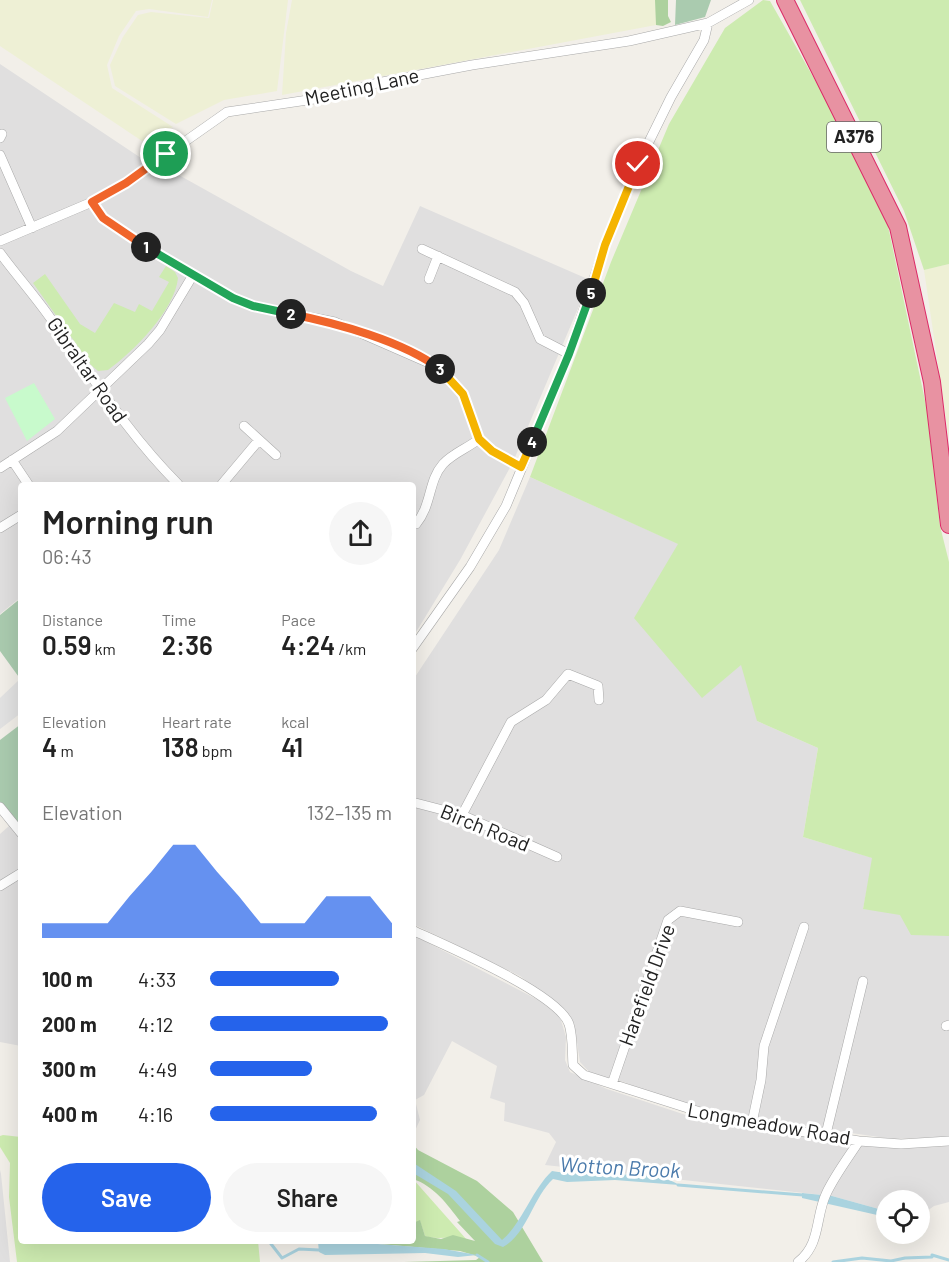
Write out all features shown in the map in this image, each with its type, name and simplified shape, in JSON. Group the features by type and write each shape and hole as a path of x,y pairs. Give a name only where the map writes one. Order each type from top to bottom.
{"highway":[{"name":"A376","path":"785,0 898,227 932,382 949,525"}],"street":[{"name":"Meeting Lane","path":"0,241 92,202 126,183 205,126 232,111 328,97 377,82 472,65 597,47 708,23 748,0"},
{"path":"416,643 482,548 506,506 569,354 605,245 638,164 671,97 705,40 708,23"},
{"path":"0,155 32,228"},
{"path":"92,202 103,218 193,275 253,306 335,322 438,367 463,394 479,439 492,451 521,467"},
{"path":"422,249 515,292 524,303 540,339 569,354"},
{"name":"Gibraltar Road","path":"0,253 52,320 98,389 139,442 175,482"},
{"path":"429,279 438,256"},
{"path":"0,468 57,431 160,330 193,275"},
{"path":"244,426 276,455"},
{"path":"416,524 426,512 435,478 442,465 479,439"},
{"path":"224,482 259,440"},
{"path":"12,460 27,482"},
{"path":"0,528 18,517"},
{"path":"462,816 511,722 546,700 568,674 598,686 599,700"},
{"name":"Birch Road","path":"416,803 462,816 557,857"},
{"path":"0,807 18,829"},
{"path":"0,886 18,875"},
{"name":"Harefield Drive","path":"612,1084 668,920 680,911 738,922"},
{"path":"752,1123 761,1080 764,1046 804,927"},
{"name":"Longmeadow Road","path":"416,932 493,968 553,1005 569,1023 573,1065 584,1076 687,1110 752,1123 859,1141 901,1144 949,1142"},
{"path":"826,1134 862,981"},
{"path":"798,1262 814,1243 821,1206 827,1191 859,1141"}],"shaded area":[{"path":"0,64 144,160 159,164 351,271 383,286 420,206 590,280 513,462 460,560 416,632 416,482 18,482 18,599 0,614"},
{"path":"530,477 679,544 756,637 757,721 818,748 803,837 873,858 863,909 949,913 949,1137 893,1139 746,1118 679,1105 624,1082 591,1074 580,1062 574,1023 553,1001 520,976 416,925 416,675 499,550"},
{"path":"18,681 18,715 0,729 0,698"},
{"path":"9,826 15,834 18,832 18,1045 0,1042 0,834"},
{"path":"416,937 548,1005 560,1017 566,1037 565,1060 570,1072 607,1089 701,1120 903,1148 949,1146 949,1202 930,1209 930,1190 876,1190 876,1208 832,1196 545,1165 556,1142 549,1133 504,1121 505,1103 490,1098 497,1066 452,1041 424,1095 416,1099"},
{"path":"416,1104 420,1120 416,1129"},
{"path":"0,1170 1,1174 10,1262 0,1262"}],"green space":[{"path":"0,0 212,0 208,17 149,9 136,11 119,36 107,65 112,88 173,127 142,141 0,46"},
{"path":"213,0 288,0 277,91 224,100 176,124 115,86 110,65 123,37 138,15 151,12 209,18"},
{"path":"292,0 656,0 656,25 282,95 286,33"},
{"path":"655,0 668,0 668,16 671,22 663,26 656,25"},
{"path":"676,0 711,0 705,17 675,25"},
{"path":"763,0 770,1 828,103 888,226 927,410 940,526 949,562 949,936 911,935 900,915 863,909 872,858 803,837 818,748 757,721 741,665 702,698 634,618 678,544 530,477 611,262 669,124 725,28"},
{"path":"800,0 949,0 949,264 924,270 904,211"},
{"path":"949,264 949,439 924,270"},
{"path":"166,266 175,272 178,278 169,303 151,329 129,353 108,370 98,371 91,365 33,283 45,274 80,324 95,333 114,303 135,312 139,304 152,311 169,282 159,277"},
{"path":"34,383 55,419 27,441 5,398"},
{"path":"18,600 18,676 0,651 0,615"},
{"path":"18,726 18,825 0,802 0,740"},
{"path":"0,1136 18,1137 18,1244 258,1244 260,1262 17,1262 9,1197 10,1163 0,1147"},
{"path":"416,1148 477,1181 513,1212 543,1262 404,1262 476,1260 480,1257 460,1251 380,1244 416,1244 416,1222 420,1220 425,1236 441,1239 453,1235 475,1241 457,1222 460,1221 440,1196 416,1180"},
{"path":"416,1182 467,1240 425,1236 420,1221 416,1222"}],"water":[{"path":"416,1165 456,1191 502,1240 516,1224 538,1188 552,1171 638,1175 669,1180 679,1185 615,1180 567,1182 553,1179 540,1196 524,1225 503,1247 495,1244 448,1194 416,1175"},
{"path":"802,1193 832,1196 876,1208 876,1215 802,1198"},
{"path":"318,1244 378,1244 444,1249 477,1255 458,1257 425,1253 325,1255 319,1252"}],"waterway":[{"name":"Wotton Brook","path":"678,1185 803,1195"},
{"path":"271,1244 282,1258 299,1249 319,1250"},
{"path":"477,1255 488,1262"},
{"name":"Wotton Brook","path":"932,1255 949,1260"},
{"path":"833,1262 862,1258 891,1261 932,1257"}],"route":[{"path":"166,154 126,183 92,202 103,218 138,242 233,298 253,306 335,322 405,350 438,367 463,394 479,439 492,451 521,467 585,313 605,245 638,164"}]}
